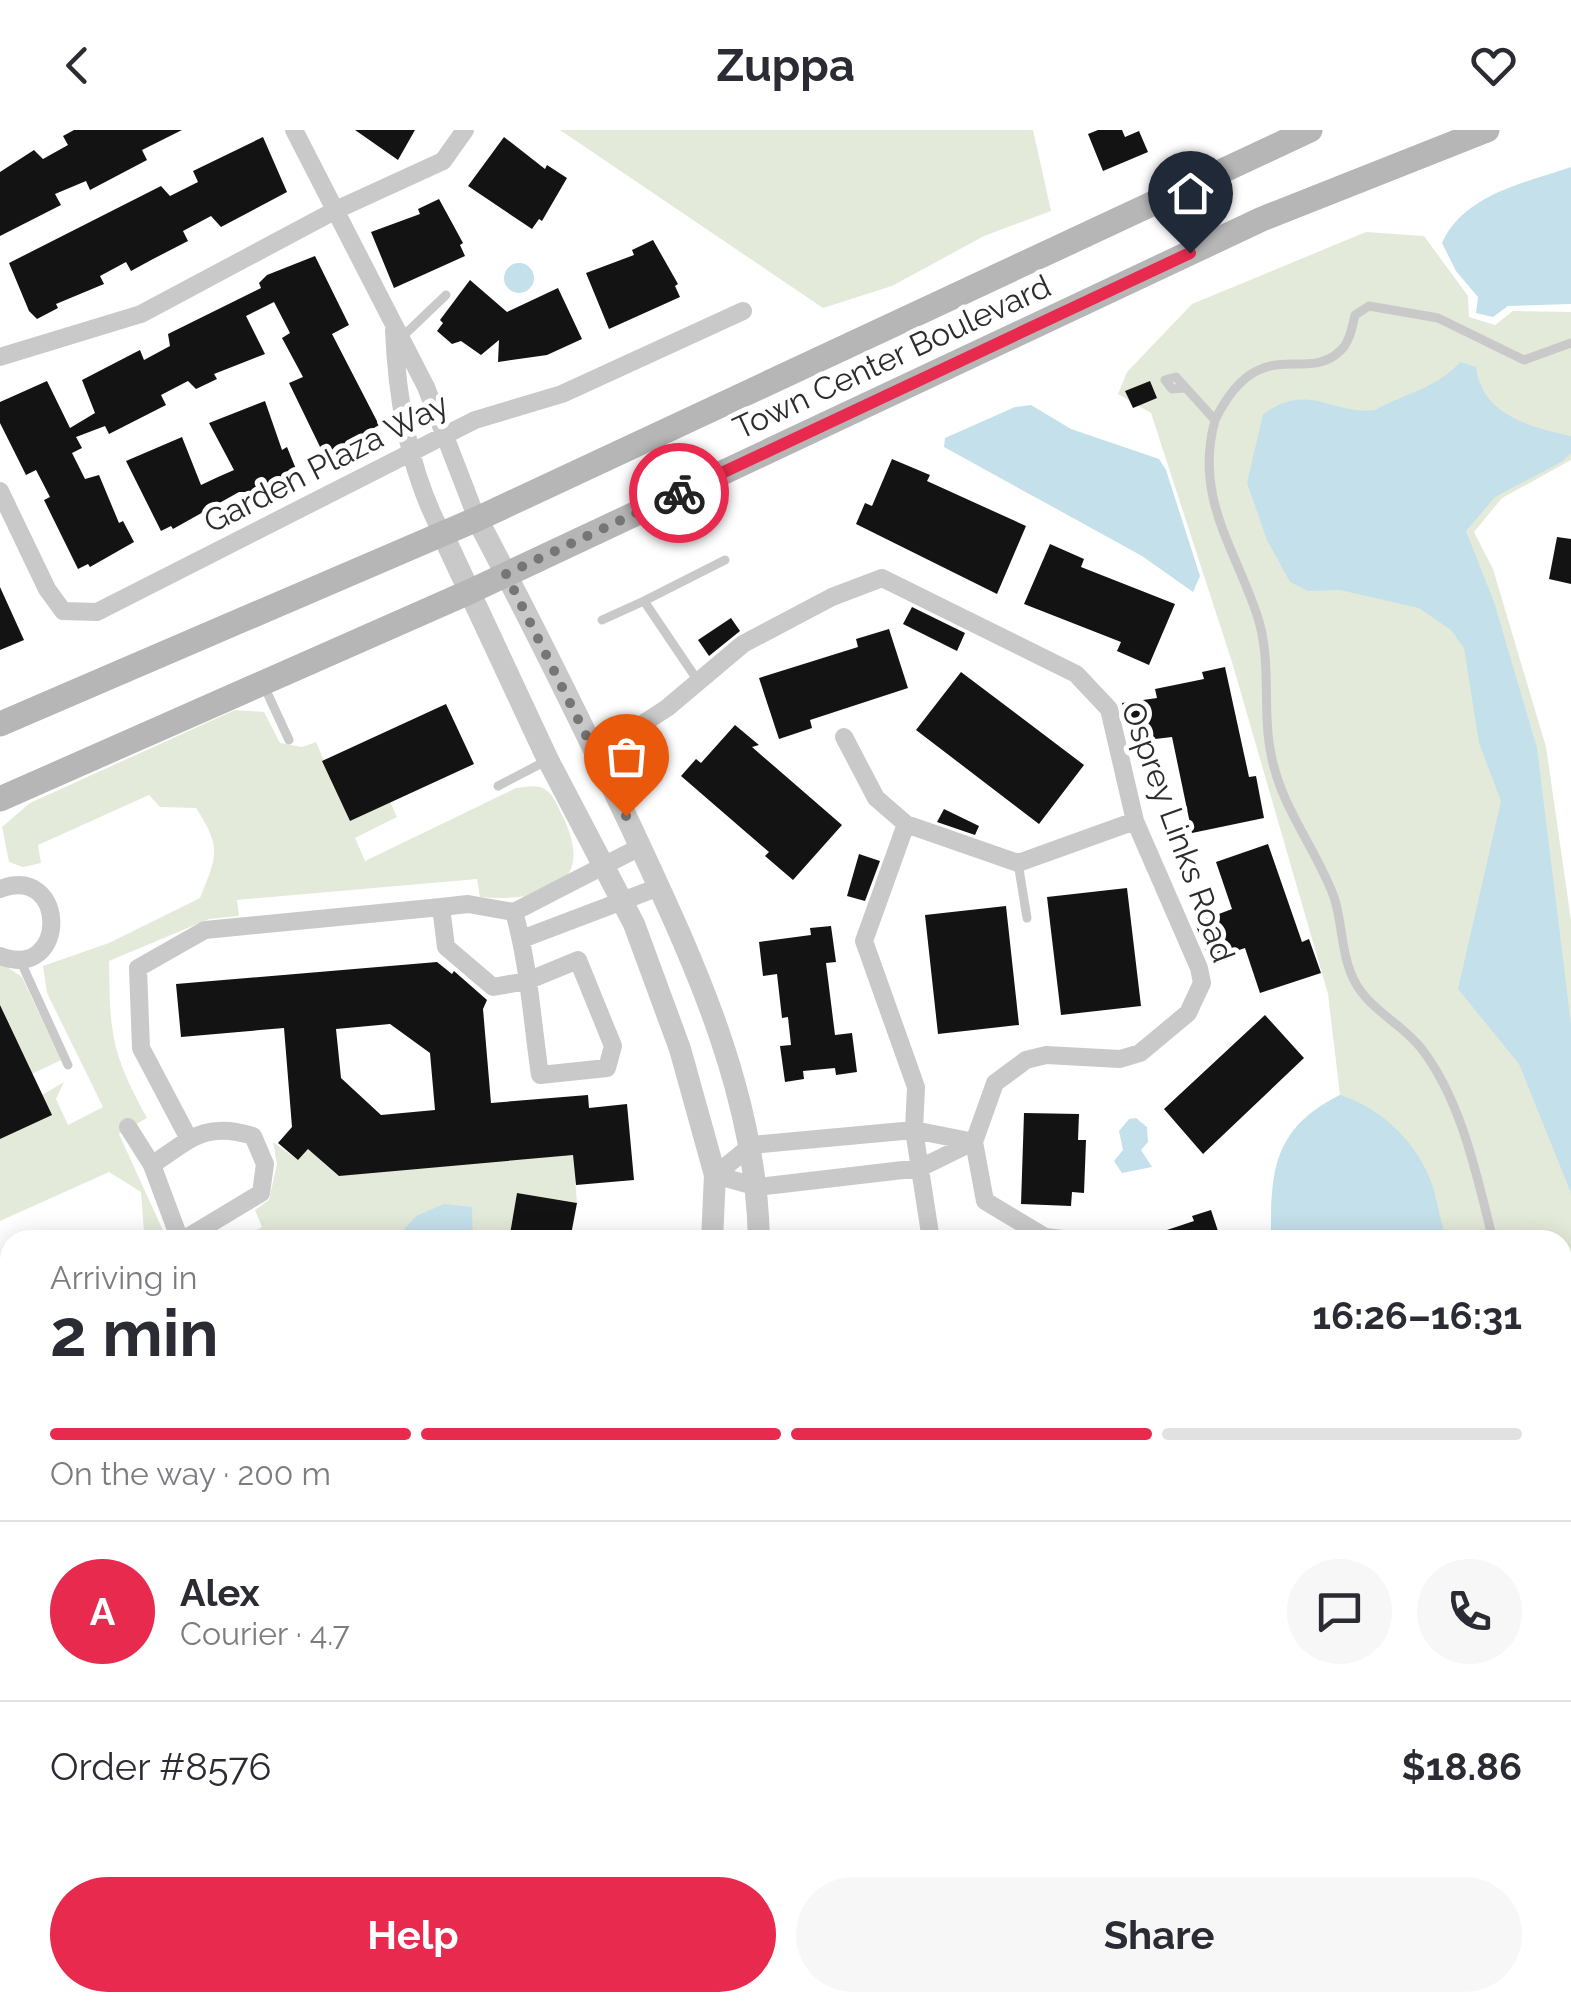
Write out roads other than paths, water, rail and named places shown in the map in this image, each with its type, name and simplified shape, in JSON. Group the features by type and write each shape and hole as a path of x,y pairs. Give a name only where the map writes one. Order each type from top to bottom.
{"main road":[{"name":"Town Center Boulevard","path":"0,724 443,535 1310,130"},
{"name":"Town Center Boulevard","path":"0,799 469,592 1262,219 1488,130"}],"street":[{"path":"294,130 426,387 443,439 478,519 596,754 720,1027 752,1144 759,1230"},
{"path":"0,357 142,314 336,210 443,161 465,130"},
{"name":"Garden Plaza Way","path":"0,492 47,590 64,611 97,612 413,455 475,420 562,394 743,312"},
{"path":"398,331 396,390 428,509 548,760 622,902 680,1049 715,1175 712,1230"},
{"name":"Osprey Links Road","path":"596,754 743,644 832,597 882,578 1076,674 1108,709 1135,822 1199,968 1198,999 1176,1026 1140,1053 1120,1058 1046,1055 1009,1071 995,1084 974,1142"},
{"path":"844,737 876,798 906,824 1018,862 1135,822"},
{"path":"906,824 864,941 916,1086 914,1130 929,1230"},
{"path":"189,1139 141,1048 138,968 205,930 468,904 514,912 568,888 603,864 640,847"},
{"path":"0,956 20,960 31,957 49,940 53,916 41,896 2,881"},
{"path":"522,940 659,887"},
{"path":"441,907 446,947 493,987 527,980 578,960 613,1046 607,1068 540,1075 527,980 522,940 514,912"},
{"path":"128,1127 152,1165 178,1230"},
{"path":"152,1165 189,1139 224,1127 253,1136 266,1164 261,1194 199,1230"},
{"path":"715,1175 752,1144 914,1130 974,1142"},
{"path":"715,1175 758,1186 920,1168 974,1142"},
{"path":"974,1142 986,1201 1034,1230"}],"lane":[{"path":"398,331 446,295"},
{"path":"1490,1230 1452,1107 1420,1046 1358,990 1343,949 1335,900 1283,795 1268,732 1267,682 1258,618 1224,544 1206,467 1215,420 1224,400 1257,369 1274,362 1327,360 1338,354 1347,343 1355,314 1368,306 1438,318 1524,360 1571,343"},
{"path":"1186,388 1215,420"},
{"path":"602,620 725,560"},
{"path":"644,601 698,681"},
{"path":"263,684 289,740"},
{"path":"498,786 548,760"},
{"path":"1018,862 1027,918"},
{"path":"20,960 68,1064"}],"water":[{"path":"1571,167 1571,304 1508,306 1493,317 1476,313 1478,297 1456,271 1442,243 1452,226 1480,202 1498,193"},
{"path":"519,263 530,267 534,278 530,289 519,293 508,289 504,278 508,267"},
{"path":"1460,362 1476,367 1488,397 1510,416 1571,436 1571,453 1563,461 1495,497 1466,531 1494,602 1537,748 1571,1024 1571,1193 1519,1064 1458,989 1501,801 1479,743 1464,648 1451,630 1419,608 1340,590 1308,591 1290,582 1267,540 1247,483 1263,414 1294,400 1375,410 1432,384"},
{"path":"1031,405 1071,429 1159,459 1200,576 1193,592 1142,556 944,447 945,438 1015,407"},
{"path":"1340,1095 1368,1108 1394,1127 1423,1165 1433,1186 1444,1230 1271,1230 1272,1193 1280,1154 1301,1122"},
{"path":"1136,1118 1147,1127 1148,1142 1141,1150 1152,1167 1122,1173 1114,1161 1123,1150 1119,1131 1129,1119"},
{"path":"444,1204 472,1207 473,1230 404,1230 416,1216"}]}
